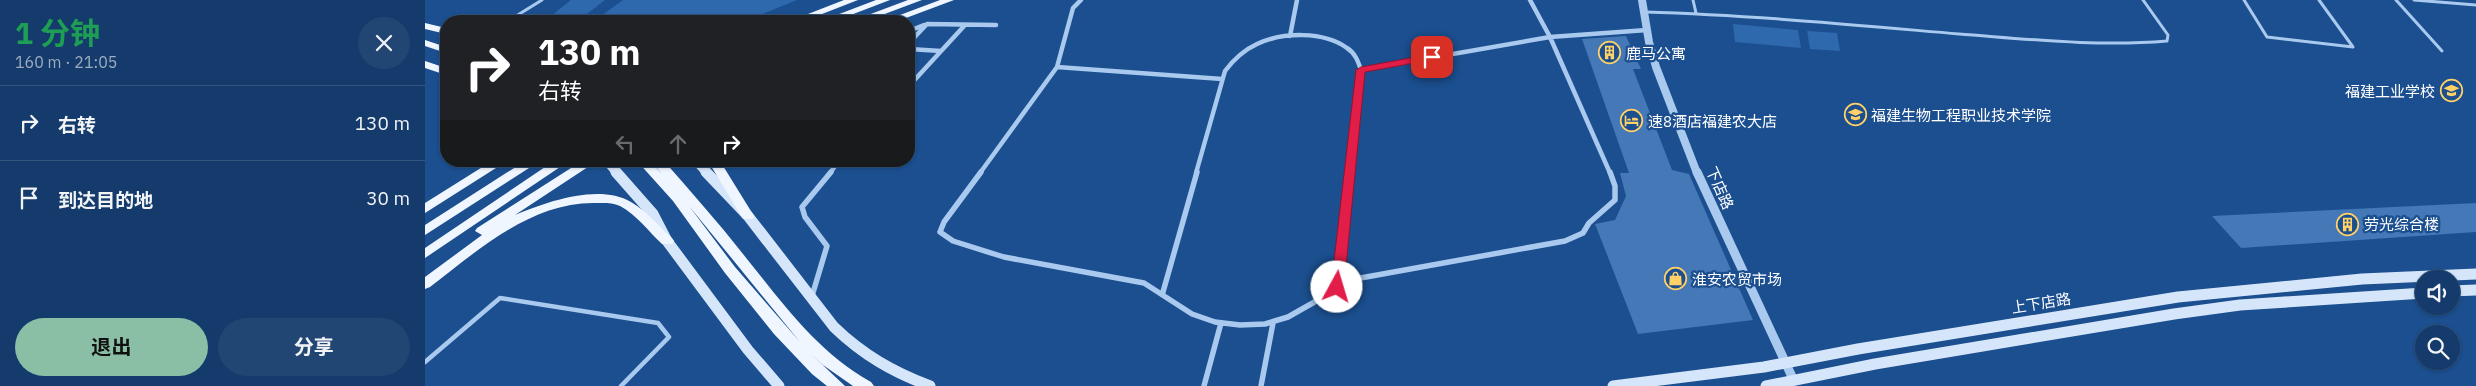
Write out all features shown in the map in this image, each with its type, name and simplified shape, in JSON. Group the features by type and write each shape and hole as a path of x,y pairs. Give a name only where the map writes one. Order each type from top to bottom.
{"main road":[{"path":"812,15 853,0"},
{"path":"843,15 885,0"},
{"path":"874,15 917,0"},
{"path":"906,15 949,0"},
{"path":"425,26 440,30"},
{"path":"425,43 440,48"},
{"path":"425,51 440,56"},
{"path":"425,64 440,70"},
{"path":"425,209 488,167"},
{"path":"425,231 525,167"},
{"path":"425,254 554,167"},
{"path":"425,275 511,211 581,167"},
{"path":"612,167 653,214 667,241 748,350 779,386"},
{"path":"649,167 677,198 730,270 779,330 817,370 837,386"},
{"path":"662,167 704,213 807,343 855,381 866,386"},
{"path":"701,167 748,216 812,296 834,327 860,352 889,370 930,386"},
{"path":"719,167 748,216"},
{"path":"425,284 508,224 540,209 576,200 611,200 624,203 667,241"},
{"name":"上下店路","path":"1613,386 1785,364 1858,349 2178,296 2362,279 2476,274"},
{"path":"2460,291 2476,290"},
{"path":"1766,386 1875,364 2174,314 2240,305 2415,294"}],"street":[{"path":"1081,0 1073,8 1057,67 944,222 940,232 953,240 996,255 1144,284 1163,292 1191,313 1221,323 1237,325 1273,323 1287,318 1337,287 1355,280 1565,241 1583,233 1589,223 1607,210 1616,196 1615,184 1550,37 1530,0"},
{"path":"1290,36 1297,0"},
{"name":"下店路","path":"1643,0 1647,30 1656,67 1697,172 1794,381"},
{"path":"915,37 927,24"},
{"path":"915,29 927,24 996,25"},
{"path":"915,79 965,25"},
{"path":"1361,70 1550,37 1647,30"},
{"path":"1163,292 1222,79 1232,62 1249,48 1261,42 1290,36 1321,38 1347,48 1356,54 1361,70 1337,287"},
{"path":"915,49 941,51"},
{"path":"1057,67 1222,79"},
{"path":"812,296 827,246 805,217 802,207 834,167"},
{"path":"1204,386 1221,323"},
{"path":"1261,386 1273,323"}],"lane":[{"path":"518,15 542,0"},
{"path":"1693,0 1696,13"},
{"path":"1645,12 1696,13 2047,41 2144,43 2167,41 2168,35 2143,0"},
{"path":"2244,0 2267,37 2353,47 2319,0"},
{"path":"2396,0 2442,52"},
{"path":"2414,0 2476,6"},
{"path":"425,362 500,298 659,323 669,337 621,386"}],"shaded area":[{"path":"571,0 605,0 587,14 552,15"},
{"path":"623,0 797,0 760,15 602,15"},
{"path":"1733,24 1798,30 1801,48 1735,42"},
{"path":"1807,31 1837,33 1840,51 1810,49"}],"building":[{"name":"淮安农贸市场","path":"1626,36 1641,69 1633,69 1672,170 1689,174 1753,320 1638,334 1595,224 1615,220 1626,196 1620,173 1629,173 1582,39"},
{"name":"劳光综合楼","path":"2476,203 2476,232 2241,248 2212,216"}],"place":[{"name":"鹿马公寓","path":"1610,53"},
{"name":"福建工业学校","path":"2451,91"},
{"name":"福建生物工程职业技术学院","path":"1855,115"},
{"name":"速8酒店福建农大店","path":"1632,121"},
{"name":"劳光综合楼","path":"2348,224"},
{"name":"淮安农贸市场","path":"1676,279"}],"route":[{"path":"1337,287 1361,70 1432,57"}]}
